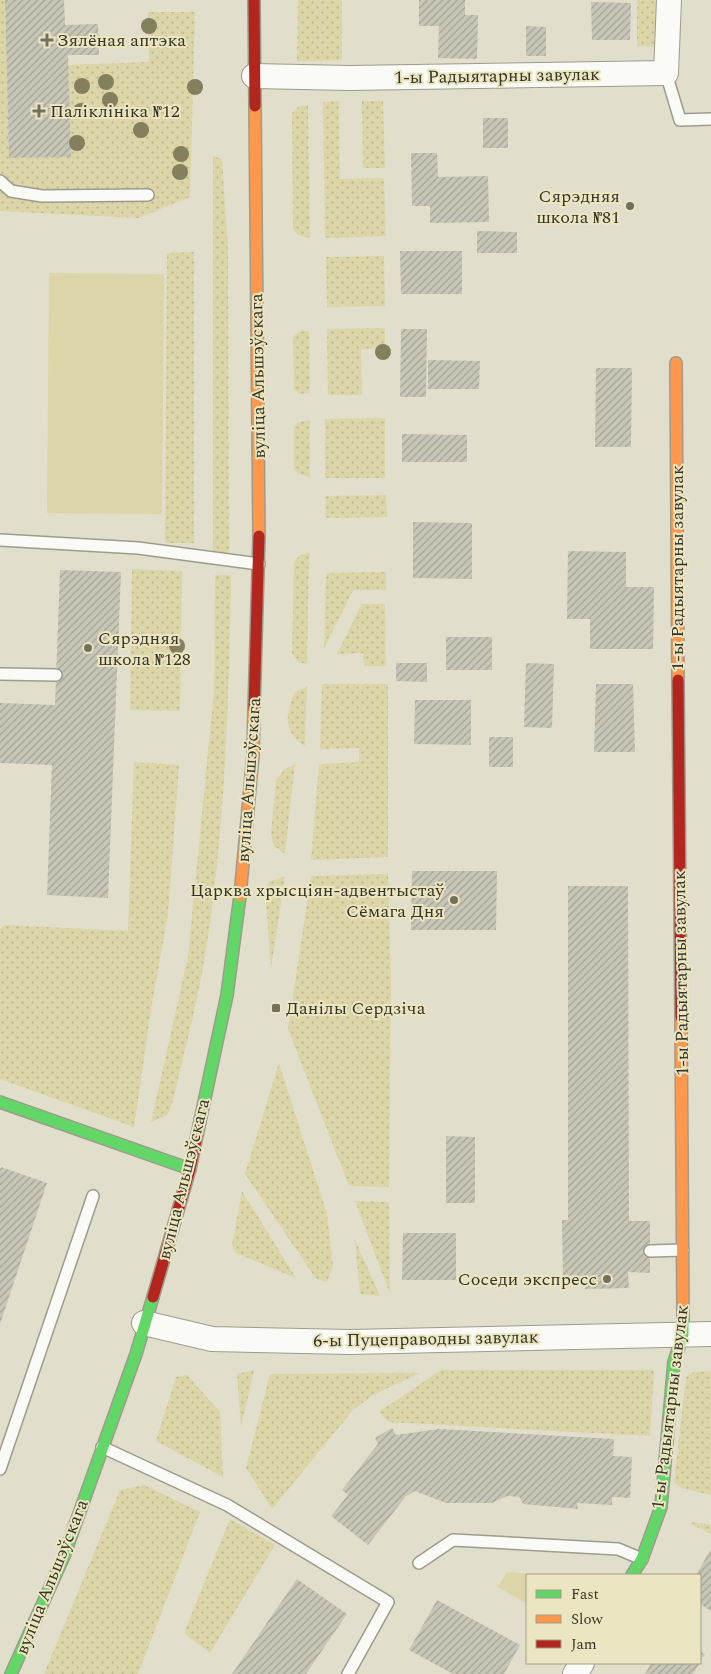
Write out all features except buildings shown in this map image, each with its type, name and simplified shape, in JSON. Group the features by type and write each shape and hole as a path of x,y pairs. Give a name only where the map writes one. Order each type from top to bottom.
{"main road":[{"name":"вуліца Альшэўскага","path":"11,1666 64,1556 136,1354 190,1168 227,995 243,869 253,755 259,564 254,0"},
{"name":"1-ы Радыятарны завулак","path":"633,1574 642,1559 661,1507 674,1362 683,1334 676,363"},
{"path":"0,1102 190,1168"}],"street":[{"path":"666,73 669,0"},
{"name":"1-ы Радыятарны завулак","path":"254,76 349,78 666,73"},
{"name":"6-ы Пуцеправодны завулак","path":"144,1323 212,1339 350,1342 711,1334"}],"lane":[{"path":"666,73 680,120 711,119"},
{"path":"0,181 11,191 42,196 148,195"},
{"path":"0,540 138,548 259,564"},
{"path":"0,674 56,675"},
{"path":"0,1469 93,1196"},
{"path":"650,1252 683,1250"},
{"path":"102,1447 228,1505 388,1602 348,1674"},
{"path":"419,1563 453,1540 618,1549 642,1559"}],"shaded area":[{"path":"0,0 5,0 9,158 71,157 68,65 149,62 148,12 195,12 190,197 138,218 0,211"},
{"path":"298,0 342,0 342,60 297,61"},
{"path":"637,0 659,0 658,47 637,46"},
{"path":"339,101 340,179 384,178 386,236 325,238 323,102"},
{"path":"362,101 383,101 385,168 363,168"},
{"path":"308,105 310,238 298,235 293,229 292,113 298,107"},
{"path":"213,156 222,159 228,250 229,551 225,555 213,553"},
{"path":"194,252 194,543 165,543 167,253"},
{"path":"384,256 385,306 327,307 326,257"},
{"path":"49,273 164,274 162,514 47,513"},
{"path":"385,328 385,348 361,349 362,395 328,395 327,329"},
{"path":"300,331 309,331 310,393 299,394 294,388 293,337"},
{"path":"385,418 385,478 325,478 325,419"},
{"path":"310,420 310,477 299,474 294,470 294,426 299,422"},
{"path":"386,495 387,517 326,518 325,496"},
{"path":"309,553 307,664 298,662 292,654 294,562 300,555"},
{"path":"132,569 182,571 180,711 130,710"},
{"path":"386,572 386,590 353,590 324,649 326,573"},
{"path":"215,575 231,575 225,766 212,909 198,993 173,1101 167,1115 151,1122 188,957 214,691"},
{"path":"362,604 385,604 386,666 364,666 363,653 337,654"},
{"path":"322,684 388,684 388,857 311,860 319,764 359,762 359,748 320,749"},
{"path":"307,687 305,746 293,735 288,722 288,715 295,692"},
{"path":"134,762 179,765 168,914 152,1003 134,1127 0,1079 0,929 5,925 128,931"},
{"path":"295,764 285,854 274,846 271,834 276,781 284,770"},
{"path":"388,874 391,979 389,1187 349,1186 288,1029 311,876"},
{"path":"285,876 271,969 265,889 269,882"},
{"path":"279,1063 327,1214 333,1266 327,1282 316,1279 245,1174"},
{"path":"242,1191 296,1278 236,1253 232,1246"},
{"path":"355,1201 389,1202 390,1294"},
{"path":"355,1240 380,1296 360,1294"},
{"path":"254,1370 241,1427 237,1374"},
{"path":"441,1370 654,1370 650,1436 388,1422 379,1412"},
{"path":"711,1371 711,1495 681,1488 674,1482 686,1377 694,1372"},
{"path":"420,1373 373,1395 353,1410 272,1509 246,1468 270,1374"},
{"path":"187,1375 220,1412 223,1477 156,1441 176,1377"},
{"path":"144,1485 200,1512 138,1674 44,1674 120,1490"},
{"path":"230,1519 275,1545 210,1653 184,1633"},
{"path":"693,1522 711,1525 711,1534 691,1524"},
{"path":"507,1572 526,1574 526,1603 498,1587"}],"traffic: fast":[{"path":"200,1121 227,995 240,896"},
{"path":"0,1102 190,1169"},
{"path":"11,1674 64,1556 136,1354 153,1297"},
{"path":"633,1574 642,1559 661,1507 674,1362 683,1334 683,1311"}],"traffic: slow":[{"path":"255,106 259,536"},
{"path":"676,363 678,680"},
{"path":"240,896 253,755 254,709"},
{"path":"681,1017 683,1311"}],"traffic: jam":[{"path":"254,0 255,106"},
{"path":"254,709 259,536"},
{"path":"678,680 681,1017"},
{"path":"153,1297 190,1169 200,1121"}],"place":[{"name":"Зялёная аптэка","path":"47,40"},
{"name":"Паліклініка №12","path":"39,111"},
{"name":"Сярэдняя школа №81","path":"630,206"},
{"name":"Сярэдняя школа №128","path":"88,648"},
{"name":"Царква хрысціян-адвентыстаў Сёмага Дня","path":"454,900"},
{"name":"Данілы Сердзіча","path":"276,1008"},
{"name":"Соседи экспресс","path":"607,1279"}]}
